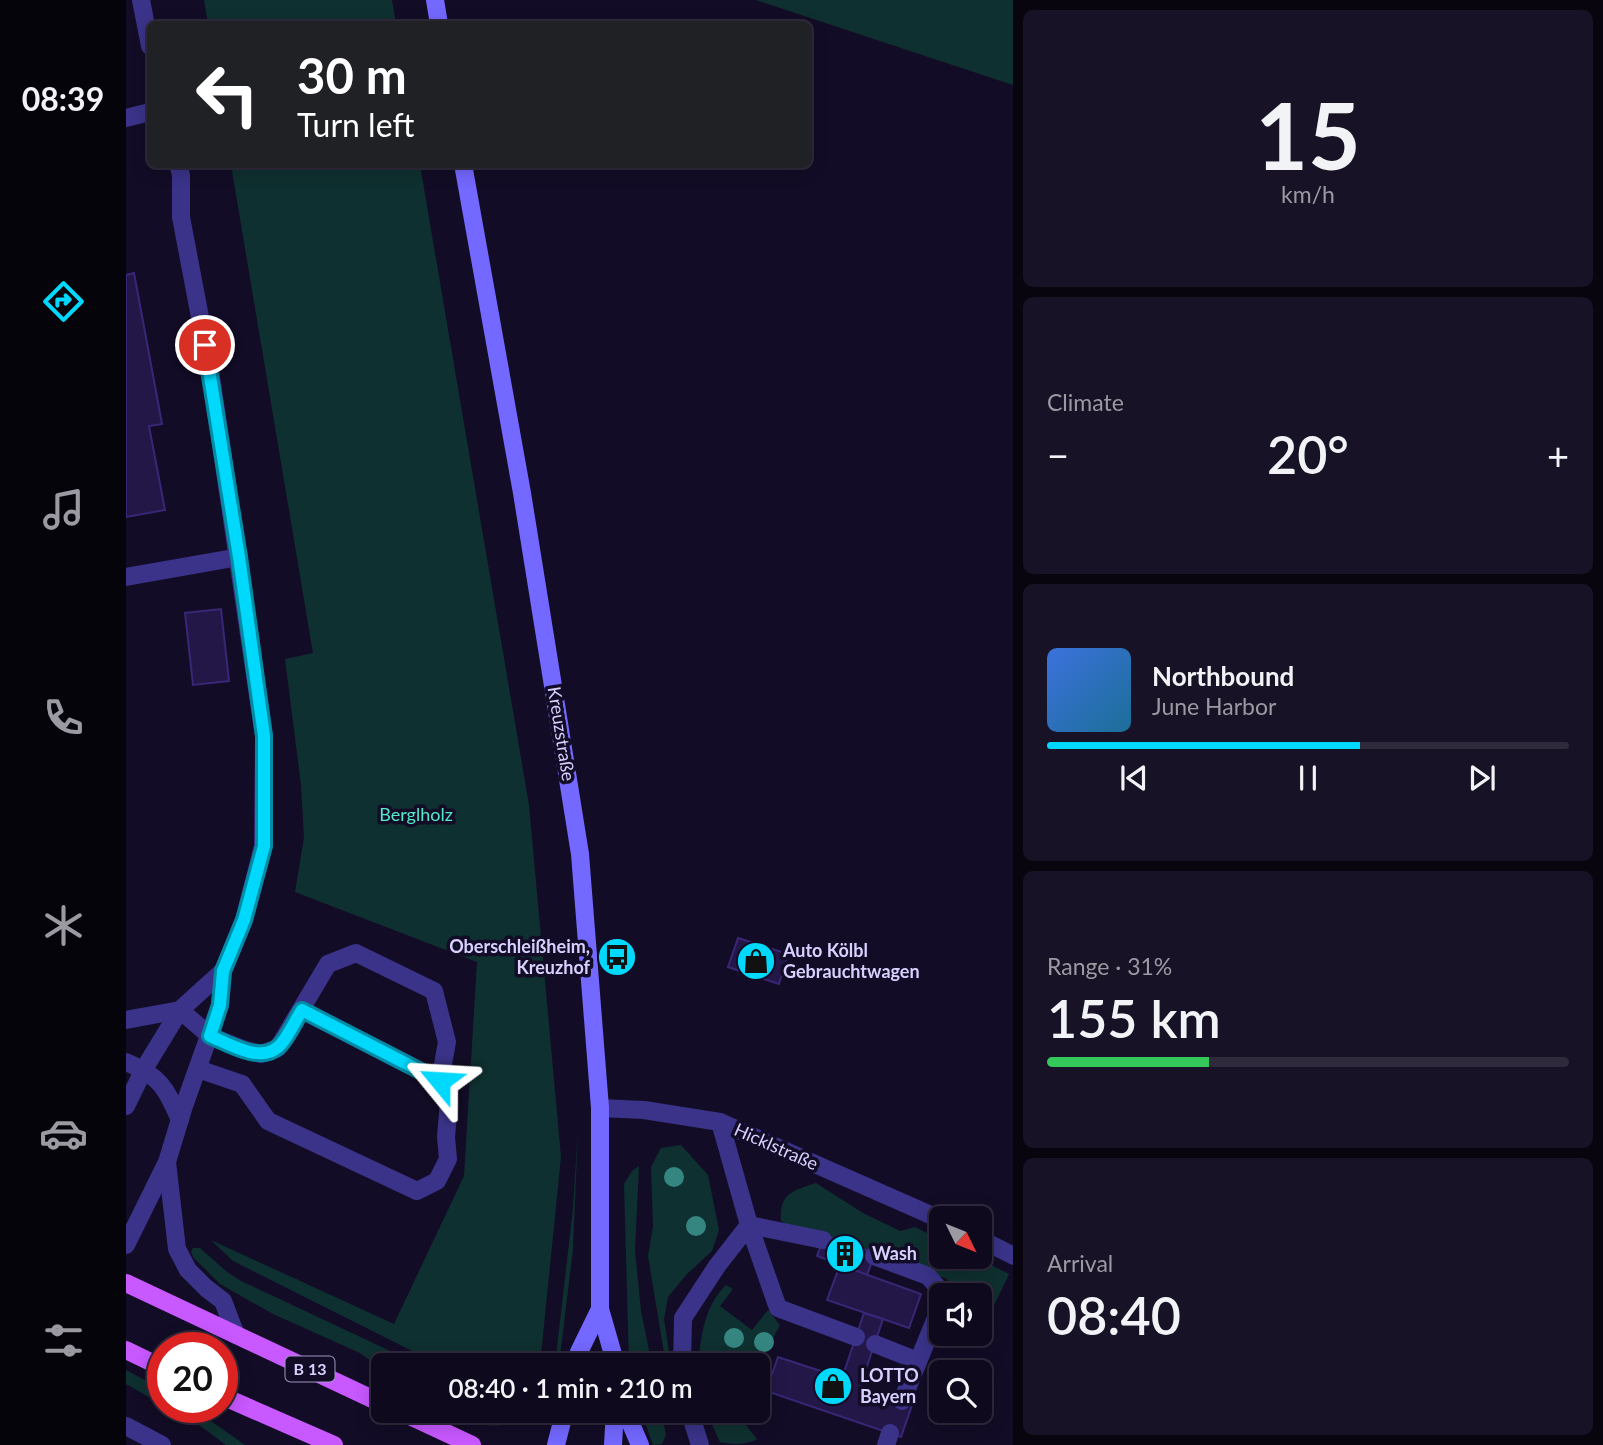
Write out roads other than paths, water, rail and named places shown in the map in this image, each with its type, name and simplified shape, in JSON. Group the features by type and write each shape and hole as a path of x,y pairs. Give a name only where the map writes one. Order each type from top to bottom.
{"main road":[{"path":"435,0 438,21"},
{"name":"Kreuzstraße","path":"464,168 524,507 580,854 600,1108 600,1309 613,1353"},
{"name":"B 13","path":"126,1283 230,1332"},
{"name":"Kreuzstraße","path":"579,1353 600,1309"},
{"name":"B 13","path":"238,1336 371,1398"},
{"path":"126,1350 147,1360"},
{"path":"238,1403 334,1445"},
{"path":"425,1423 472,1445"},
{"path":"556,1445 562,1423"},
{"path":"613,1445 614,1423"},
{"path":"631,1423 640,1445"}],"street":[{"path":"141,0 147,31"},
{"path":"126,118 147,114"},
{"path":"126,1245 167,1162 220,1005 223,971 244,920 264,846 264,736 210,370 181,217 179,168"},
{"path":"126,577 239,557"},
{"path":"180,1010 210,1036 261,1054 278,1048 328,964 356,953 434,991 447,1042 440,1081 449,1101 446,1137 448,1160 437,1181 417,1191 268,1121 242,1084 198,1069"},
{"path":"126,1106 144,1069 180,1010 223,971"},
{"path":"126,1020 180,1010"},
{"path":"302,1010 440,1081"},
{"path":"126,1062 144,1069 166,1088 180,1120"},
{"name":"Hicklstraße","path":"600,1108 645,1110 720,1122 929,1214"},
{"path":"720,1122 749,1225 778,1308 856,1337"},
{"path":"167,1162 177,1250 188,1270 205,1288 223,1301 235,1332"},
{"path":"749,1225 823,1240"},
{"path":"682,1353 683,1318 717,1266 749,1225"},
{"path":"992,1245 1013,1256"},
{"path":"874,1256 928,1276 939,1289 940,1308 902,1401"},
{"path":"875,1345 918,1362"},
{"path":"693,1423 700,1445"},
{"path":"126,1426 162,1445"}],"place":[{"name":"Oberschleißheim, Kreuzhof","path":"617,957"},
{"name":"Auto Kölbl Gebrauchtwagen","path":"756,961"},
{"name":"Wash","path":"845,1254"},
{"name":"LOTTO Bayern","path":"833,1386"}],"park label":[{"name":"Berglholz","path":"416,815"}]}
